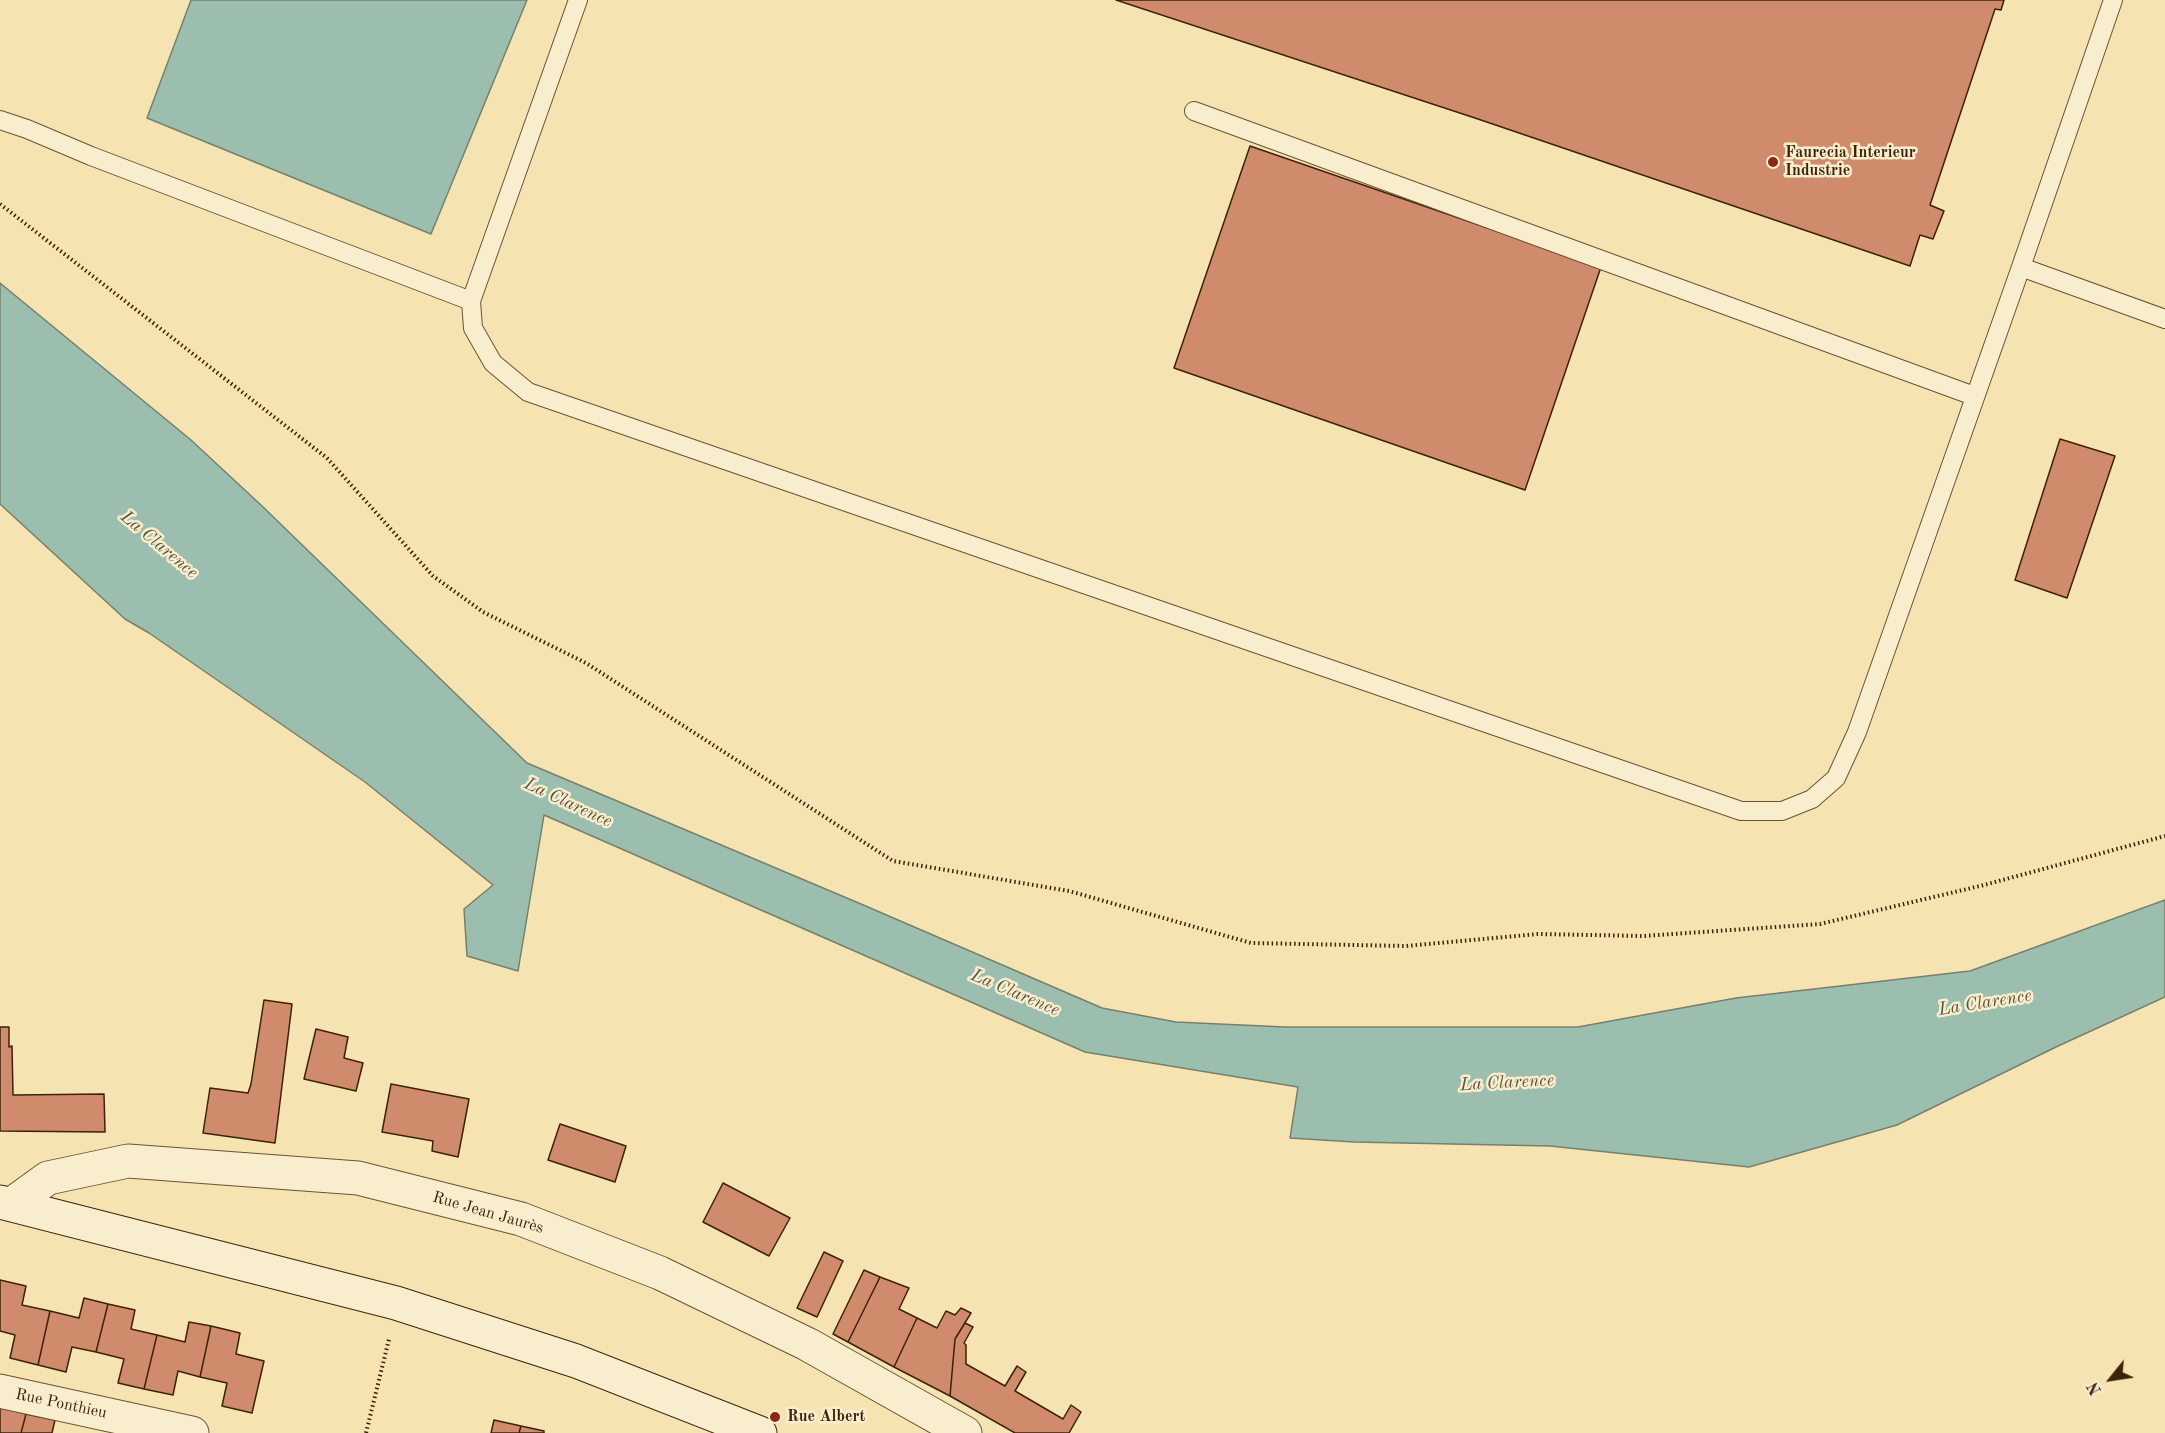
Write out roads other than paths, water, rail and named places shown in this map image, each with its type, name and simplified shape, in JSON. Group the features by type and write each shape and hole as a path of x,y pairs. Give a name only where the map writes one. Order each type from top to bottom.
{"street":[{"name":"Rue Jean Jaurès","path":"6,1203 48,1178 128,1161 358,1178 521,1220 660,1273 807,1344 965,1433"},
{"name":"Rue Jean Jaurès","path":"6,1203 396,1303 576,1361 760,1433"},
{"name":"Rue Ponthieu","path":"0,1391 192,1433"}],"lane":[{"path":"578,0 471,301 472,328 493,363 528,392 1740,811 1782,811 1812,799 1836,778 1857,732 2113,0"},
{"path":"1194,111 1974,396"},
{"path":"0,120 471,301"},
{"path":"2021,267 2165,319"}],"water":[{"path":"191,0 527,0 431,234 147,118"},
{"name":"La Clarence","path":"0,283 191,440 527,763 1102,1008 1176,1022 1285,1027 1578,1027 1736,998 1970,971 2165,900 2165,997 2056,1047 1897,1125 1749,1167 1550,1146 1354,1142 1290,1138 1298,1087 1085,1052 544,815 518,971 467,956 464,909 493,885 365,782 149,633 125,619 0,504"}],"place":[{"name":"Faurecia Interieur Industrie","path":"1773,162"},
{"name":"Rue Albert","path":"775,1417"}]}
